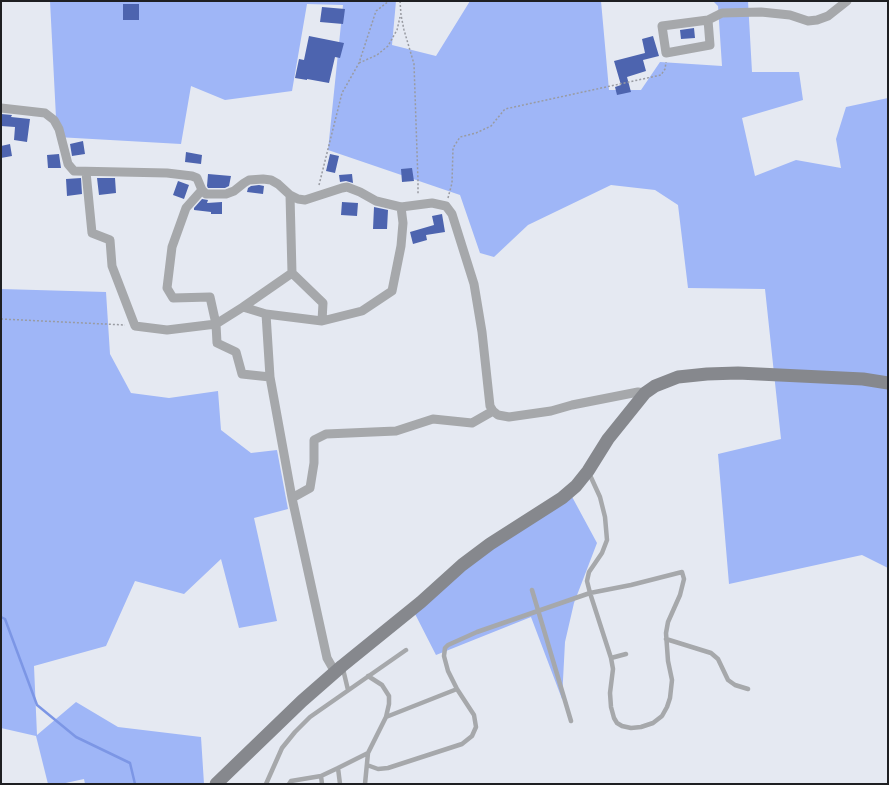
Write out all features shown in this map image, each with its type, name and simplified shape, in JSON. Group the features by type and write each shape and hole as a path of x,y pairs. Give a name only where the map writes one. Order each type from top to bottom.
{"street":[{"path":"708,20 710,45 666,53 662,26 708,20 722,13 761,12 790,15 808,21 816,20 828,16 846,1"},
{"path":"1,108 45,113 54,120 60,128 68,164 74,171 167,173 192,176 197,178 202,190 206,194 226,194 234,191 249,180 262,179 271,180 290,195 298,199 305,200 342,188 347,188 360,192 376,201 401,207 432,203 446,206 452,214 474,284 482,332 490,406 493,411 498,415 509,417 551,411 572,405 638,392 645,393"},
{"path":"86,172 92,233 110,240 112,266 135,326 167,330 216,324 292,273"},
{"path":"202,190 186,208 172,247 167,288 173,298 210,297 216,324 217,343 236,352 242,374 270,377"},
{"path":"290,195 292,273 323,303 322,321"},
{"path":"243,306 266,314 322,321 362,311 392,291 401,246 403,223 401,207"},
{"path":"266,314 270,377 292,498 327,658 338,669"},
{"path":"216,784 302,701 338,669 421,602 462,565 490,544 562,498 576,486 588,471 608,439 645,393 655,386 678,377 738,373 863,379 888,383"},
{"path":"292,498 310,488 314,463 314,440 326,434 396,431 433,419 472,423 493,411"}],"lane":[{"path":"367,765 378,769 388,768 462,744 472,736 476,727 474,714 457,689 448,671 444,656 445,648 448,645 477,632 590,593 631,585 682,572 684,579 680,595 668,622 666,633 668,661 672,680 670,698 662,716 641,727 631,728 622,726 617,723 614,718 611,707 610,693 613,669 611,658 590,593 587,581 589,572 602,553 606,540 605,517 600,497 588,471"},
{"path":"532,590 571,721"},
{"path":"666,639 711,654 718,659 728,680 735,685 748,689"},
{"path":"266,784 282,748 310,717 406,650"},
{"path":"611,658 626,654"},
{"path":"338,669 348,690"},
{"path":"365,784 368,753 386,717 389,704 389,696 382,685 368,676"},
{"path":"386,717 457,689"},
{"path":"289,784 291,781 321,776 368,753"},
{"path":"338,768 340,784"},
{"path":"321,776 322,784"}],"path":[{"path":"316,197 342,93 359,63 376,11 389,1"},
{"path":"400,1 404,30 414,64 418,181 416,205"},
{"path":"359,63 377,55 388,46 397,30 401,15"},
{"path":"446,206 452,183 453,148 460,137 476,133 491,126 506,109 661,75 665,69 666,53"},
{"path":"1,319 135,326"}],"shaded area":[{"path":"50,1 396,1 392,45 436,56 470,1 601,1 609,90 641,90 660,62 722,66 718,6 713,1 748,1 752,72 799,72 803,100 742,118 755,176 796,160 841,168 836,139 846,107 888,98 888,568 862,555 729,584 718,454 781,439 765,289 688,288 678,205 655,190 611,185 528,225 494,257 480,253 460,195 328,150 343,5 307,4 292,91 225,100 191,86 181,144 57,137"},
{"path":"1,289 106,292 110,354 131,393 169,398 218,391 221,430 251,453 277,450 288,509 254,518 277,621 239,628 221,559 184,594 135,581 106,646 34,666 37,735 76,702 118,727 201,737 204,784 85,784 84,779 61,784 48,784 36,736 1,728"},
{"path":"570,493 597,543 574,603 565,642 562,699 531,617 436,655 413,610 486,544"}],"building":[{"path":"123,4 139,4 139,20 123,20"},
{"path":"322,7 345,9 343,24 320,22"},
{"path":"694,28 695,38 681,39 680,30"},
{"path":"309,36 344,43 340,58 335,57 329,83 295,78 299,59 304,60"},
{"path":"653,36 659,56 643,60 646,71 627,77 631,92 617,95 615,87 621,85 614,61 645,53 642,39"},
{"path":"1,114 12,115 11,117 30,119 27,142 14,140 15,127 1,126"},
{"path":"83,141 85,154 72,156 70,144"},
{"path":"10,144 12,156 1,158 1,146"},
{"path":"186,152 202,155 201,164 185,162"},
{"path":"59,154 61,168 48,168 47,155"},
{"path":"330,154 339,156 335,173 326,171"},
{"path":"412,168 414,181 402,182 401,169"},
{"path":"208,174 231,176 229,186 225,188 208,188"},
{"path":"352,174 353,183 346,181 340,182 339,175"},
{"path":"81,178 82,194 67,196 66,179"},
{"path":"97,178 115,178 116,193 99,195"},
{"path":"178,181 189,185 184,199 173,195"},
{"path":"251,186 264,186 263,194 247,192 248,188"},
{"path":"202,199 208,200 207,203 222,202 222,214 211,214 211,212 194,210"},
{"path":"342,202 358,203 357,216 341,215"},
{"path":"374,207 388,210 387,229 373,229"},
{"path":"442,214 445,232 426,235 427,240 413,244 410,232 434,225 432,216"}],"waterway":[{"path":"1,617 5,619 37,705 76,737 130,763 135,784"}]}
